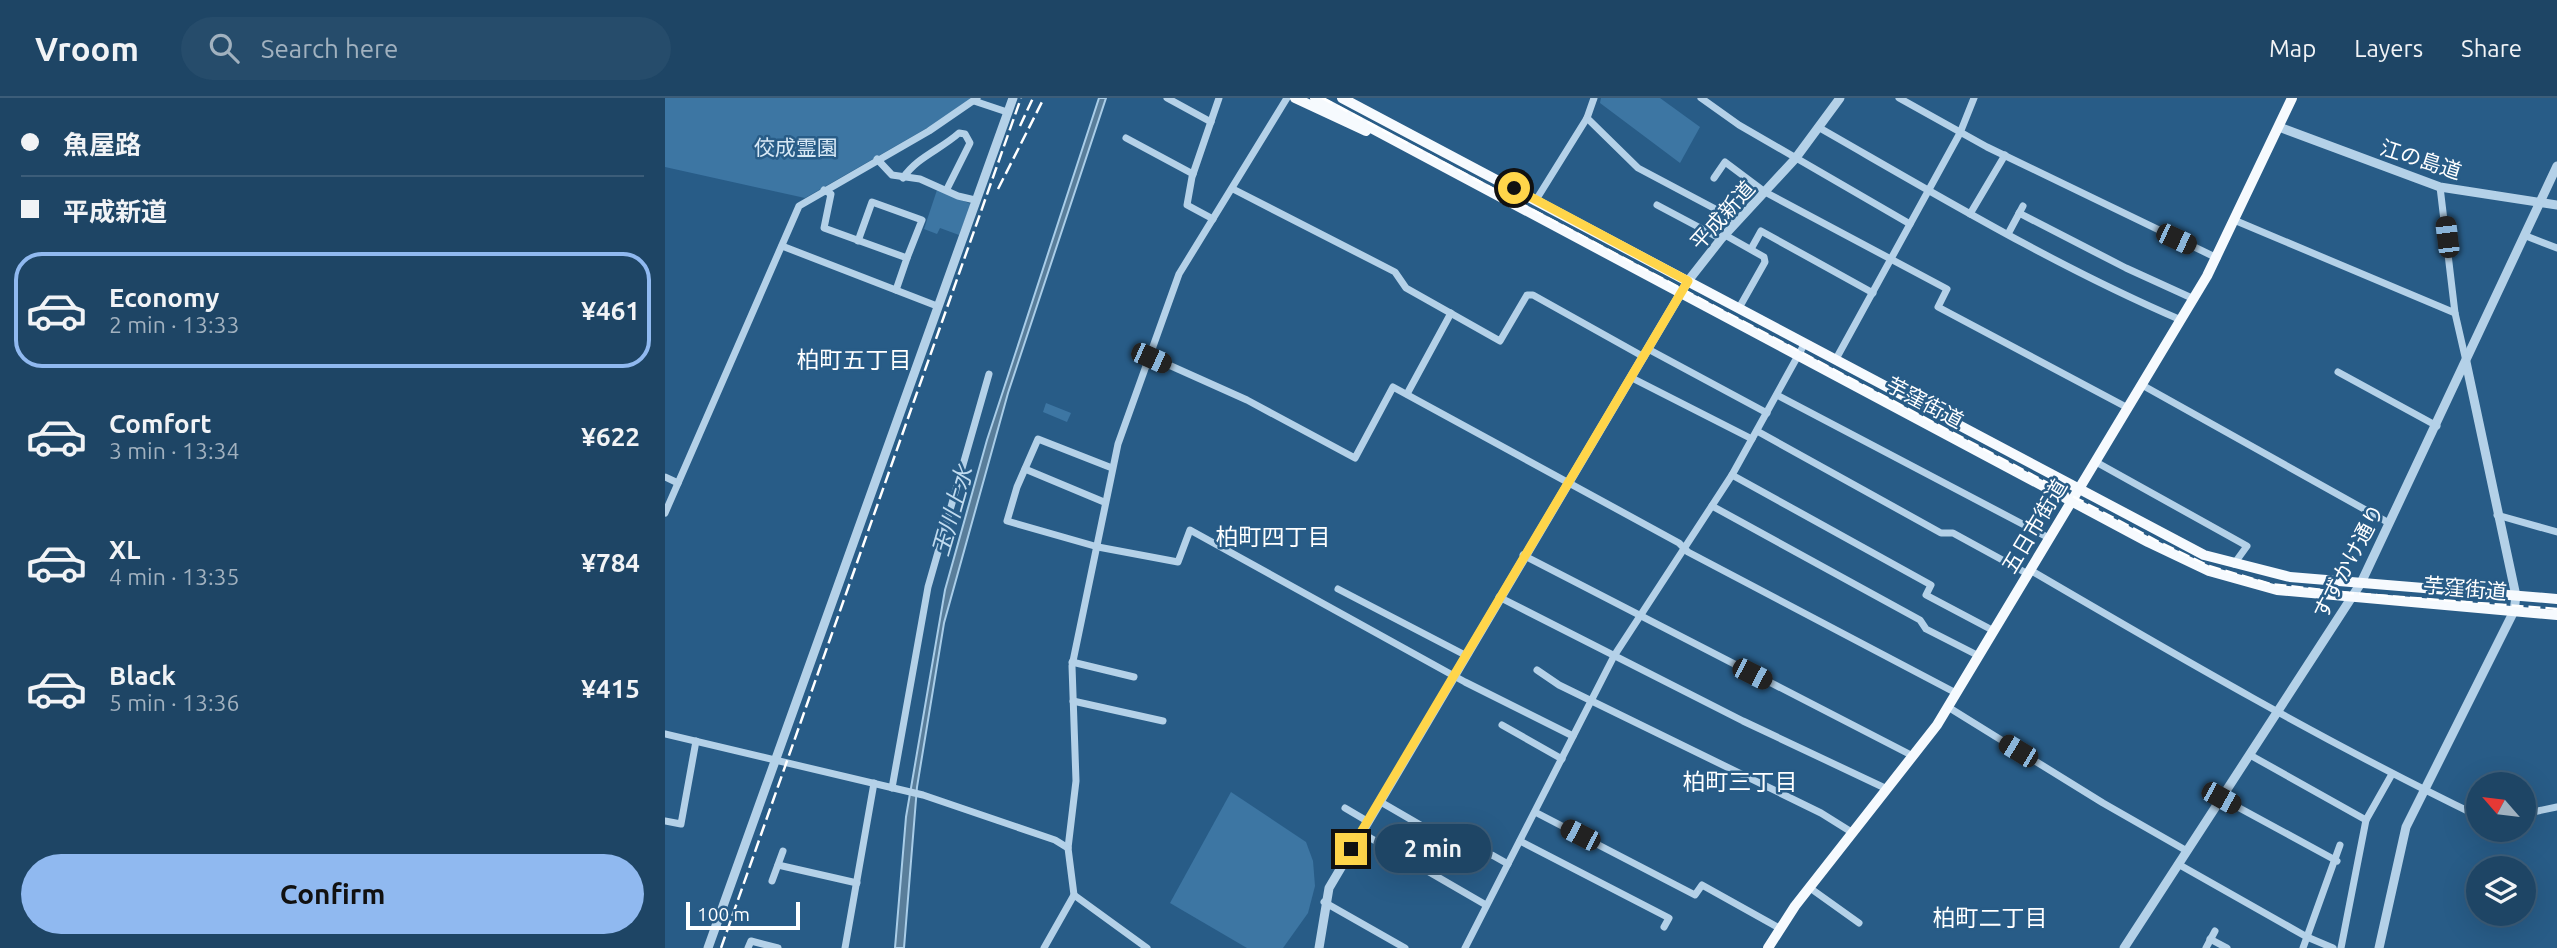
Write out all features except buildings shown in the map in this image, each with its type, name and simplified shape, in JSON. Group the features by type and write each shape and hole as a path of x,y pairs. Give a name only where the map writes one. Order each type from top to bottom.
{"main road":[{"path":"1295,98 1341,121 1407,148"},
{"name":"芋窪街道","path":"1315,98 2148,542 2227,577 2299,593 2557,615"},
{"name":"芋窪街道","path":"1342,98 2183,545 2234,565 2290,577 2557,599"},
{"path":"1357,98 1412,135"},
{"name":"五日市街道","path":"1768,948 1779,928 1948,707 2194,299 2217,258 2292,98"}],"street":[{"path":"708,948 1013,98"},
{"path":"1167,98 1210,122"},
{"path":"1213,219 1187,205 1193,174 1219,98"},
{"path":"1044,948 1074,895 1068,848 1076,781 1072,662 1118,444 1179,274 1287,98"},
{"path":"1536,200 1587,118 1594,98"},
{"path":"1701,98 1795,159 1910,224"},
{"name":"平成新道","path":"1319,948 1324,902 1360,832 1680,294 1723,237 1795,159 1840,98"},
{"path":"1899,98 1960,133 2217,258"},
{"path":"1836,359 1960,133 1974,98"},
{"path":"665,513 799,206 929,131 975,99 1007,112"},
{"path":"1587,118 1638,168 1738,220"},
{"path":"1818,127 1970,214 2124,295 2181,320"},
{"name":"江の島道","path":"2279,127 2441,187 2557,205"},
{"path":"903,178 920,158 944,146 959,133 965,134 970,138 966,154 947,189"},
{"path":"1126,138 1193,174"},
{"path":"1970,214 2005,155"},
{"path":"877,159 883,169 903,178 921,179 958,196 975,200"},
{"path":"1714,178 1725,163 1765,192 1947,289 1938,307 2128,408"},
{"name":"すずかけ通り","path":"2124,948 2361,583 2557,166"},
{"path":"2379,948 2398,851 2423,789 2514,611 2515,596 2455,313 2441,187"},
{"path":"1233,189 1395,272 1406,288 1500,341 1527,295 1533,295 1767,413"},
{"path":"824,190 831,194 824,228 908,258"},
{"path":"858,241 872,202 922,220 896,290"},
{"path":"1657,205 1764,257 1765,262 1739,308"},
{"path":"2008,234 2021,209 2126,268 2194,299"},
{"path":"2234,220 2455,313"},
{"path":"1751,249 1761,231 1873,293"},
{"path":"2526,236 2557,248"},
{"path":"782,246 937,306"},
{"path":"1407,394 1451,313"},
{"path":"1465,948 1614,656 1732,475 1805,343"},
{"path":"1151,358 1247,400 1355,458 1393,387 1570,482 1684,548 1956,693"},
{"path":"2338,372 2437,426"},
{"path":"892,788 928,587 989,374"},
{"path":"1632,378 1752,439"},
{"path":"2142,385 2389,523"},
{"path":"1777,395 2049,538"},
{"path":"1757,431 1941,533 1953,533 2029,572 2277,712 2466,810"},
{"path":"1112,468 1038,439 1007,521 1098,547 1178,562 1190,530 1453,675 1573,736"},
{"path":"2096,462 2247,546 2234,565"},
{"path":"1025,469 1104,502"},
{"path":"1732,475 1931,585 1926,595 1994,631"},
{"path":"665,477 678,482"},
{"path":"1712,506 1920,620 1926,629 1979,656"},
{"path":"2497,515 2557,532"},
{"path":"1523,555 1913,756"},
{"path":"1338,589 1465,655"},
{"path":"1499,597 1887,789"},
{"path":"1072,662 1134,677"},
{"path":"1537,670 1591,701 1821,813 1853,833"},
{"path":"1073,701 1163,721"},
{"path":"1948,707 2103,803 2187,851"},
{"path":"1502,725 1562,759"},
{"path":"665,734 923,795 1055,840 1068,848"},
{"path":"665,821 681,824 696,741"},
{"path":"2250,755 2366,820"},
{"path":"2341,948 2366,820 2392,774"},
{"path":"845,948 874,783"},
{"path":"2221,798 2337,861"},
{"path":"1379,801 1479,859 1492,855 1508,864"},
{"path":"2536,811 2557,807"},
{"path":"1345,808 1367,821"},
{"path":"1535,812 1695,895 1702,885 1779,928"},
{"path":"1360,832 1486,905"},
{"path":"1520,841 1669,918 1664,927"},
{"path":"2303,948 2337,861 2340,845"},
{"path":"772,881 783,851"},
{"path":"2178,864 2307,937 2333,948"},
{"path":"778,865 857,883"},
{"path":"1810,888 1859,923"},
{"path":"1074,895 1147,948"},
{"path":"1324,902 1405,948"},
{"path":"2206,948 2215,931"},
{"path":"2210,939 2227,948"},
{"path":"748,948 751,941 778,948"}],"green space":[{"name":"佼成霊園","path":"665,98 972,98 927,128 805,198 665,167"},
{"path":"1601,98 1660,98 1700,127 1680,163 1600,103"},
{"path":"937,190 971,204 959,235 940,228 937,234 924,229"},
{"path":"1046,403 1071,413 1067,422 1043,412"},
{"path":"1231,792 1306,842 1313,861 1315,886 1308,913 1283,948 1247,948 1170,903"}],"shaded area":[{"path":"1099,98 1106,98 1008,393 944,623 917,787 904,948 895,948 906,817 945,590 987,440"}],"railway":[{"path":"721,948 1021,98"},
{"path":"1020,126 1033,98"},
{"path":"998,189 1044,98"},
{"path":"1322,98 2159,542 2209,566 2271,584 2349,593 2557,609"}],"district":[{"name":"柏町五丁目","path":"854,359"},
{"name":"柏町四丁目","path":"1273,536"},
{"name":"柏町三丁目","path":"1740,781"},
{"name":"柏町二丁目","path":"1990,917"}],"route":[{"path":"1351,849 1688,281 1514,188"}],"water label":[{"name":"玉川上水","path":"952,511"}]}
